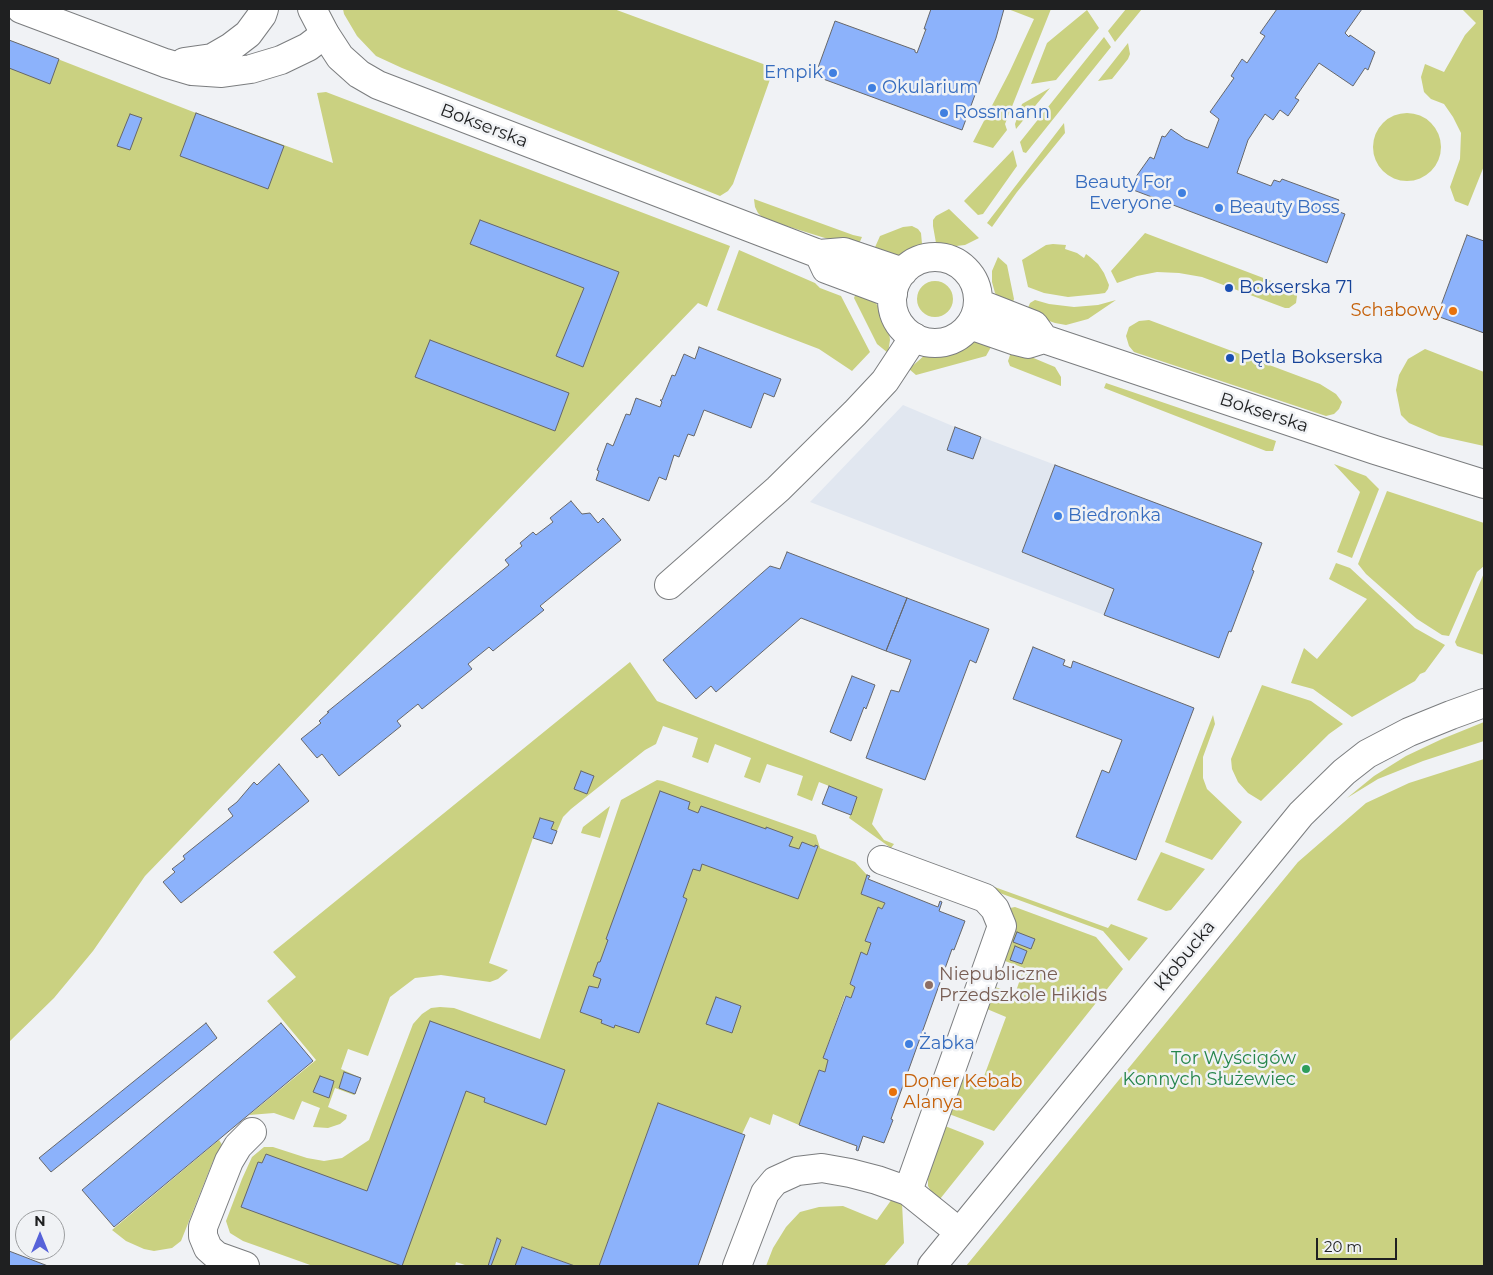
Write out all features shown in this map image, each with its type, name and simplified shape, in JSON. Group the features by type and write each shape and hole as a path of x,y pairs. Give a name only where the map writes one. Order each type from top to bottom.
{"street":[{"path":"21,9 165,64 199,71 222,73 251,69 281,60 308,47 325,34"},
{"path":"165,64 212,58 248,34 262,15 264,9"},
{"name":"Bokserska","path":"312,9 340,57 359,74 378,85 819,254 844,252 898,283"},
{"path":"930,258 943,258 955,262 973,280 977,291 974,314 962,334 952,340 928,343 906,331 898,320 893,308 898,283 915,263 930,258"},
{"name":"Bokserska","path":"974,314 1034,325 1044,340 1375,450 1484,484"},
{"path":"669,585 778,489 855,413 885,381 914,337"},
{"name":"Kłobucka","path":"932,1266 1301,814 1344,772 1367,754 1418,729 1484,703"},
{"path":"882,860 985,898 995,909 1002,926 942,1100 908,1191"},
{"path":"245,1266 217,1256 208,1248 203,1236 203,1227 229,1162 238,1146 252,1132"},
{"path":"737,1266 765,1193 775,1181 797,1171 822,1168 877,1180 908,1191 959,1232"}],"shaded area":[{"path":"903,405 955,427 1262,543 1252,570 1254,571 1231,632 1104,615 810,502"}],"green space":[{"path":"343,9 614,9 774,68 733,184 728,191 720,196 376,56 357,36"},
{"path":"1008,9 1051,9 1005,124 1007,130 993,148 973,142 1009,73 1034,19"},
{"path":"1126,9 1142,9 1115,42 1108,31"},
{"path":"1462,9 1484,9 1484,166 1468,206 1455,201 1450,187 1460,159 1461,133 1444,104 1431,99 1424,92 1421,77 1425,64 1444,72 1465,35 1476,23"},
{"path":"1087,10 1099,28 1056,80 1031,84 1047,43"},
{"path":"1104,37 1111,47 1026,153 1023,152 1020,142"},
{"path":"9,40 196,113 333,163 317,93 326,92 730,246 707,307 698,303 145,876 93,951 54,998 9,1042"},
{"path":"1128,43 1130,54 1128,59 1112,79 1098,81"},
{"path":"1050,88 1016,129 1015,124 1022,104"},
{"path":"1407,113 1420,116 1431,123 1438,134 1441,147 1438,160 1431,171 1420,178 1407,181 1394,178 1383,171 1376,160 1373,147 1376,134 1383,123 1394,116"},
{"path":"1064,123 1065,133 1017,192 992,227 987,223"},
{"path":"1013,150 1017,166 983,214 978,215 964,201"},
{"path":"754,199 862,237 857,248 764,219 755,207"},
{"path":"949,209 979,238 965,245 939,245 936,243 933,220 936,216"},
{"path":"912,226 921,233 922,244 920,248 899,257 872,254 880,236 903,227"},
{"path":"1145,233 1295,290 1297,296 1296,303 1289,308 1285,308 1202,277 1179,273 1157,272 1117,283 1111,271"},
{"path":"1046,245 1066,245 1065,249 1077,253 1084,258 1086,254 1098,264 1109,285 1105,293 1068,297 1044,293 1028,287 1022,260"},
{"path":"739,250 841,296 870,352 852,371 819,349 717,310"},
{"path":"998,257 1007,265 1014,299 1011,307 995,293 992,282 992,271"},
{"path":"935,281 942,282 948,286 952,292 952,306 948,312 942,316 935,317 928,316 922,312 918,306 917,299 918,292 922,286 928,282"},
{"path":"858,288 874,301 881,310 889,332 888,353 877,344 854,298"},
{"path":"1035,300 1074,307 1098,305 1116,300 1088,319 1066,325 1026,313 1030,303"},
{"path":"1149,320 1320,384 1336,394 1342,402 1339,409 1334,414 1326,416 1134,352 1129,346 1126,336 1129,327 1139,321"},
{"path":"974,338 995,340 986,356 916,375 909,369 926,354"},
{"path":"1012,349 1055,367 1061,377 1061,386 1010,366 1008,361"},
{"path":"1425,349 1484,372 1484,446 1439,436 1409,423 1401,415 1396,390 1399,375 1408,359"},
{"path":"1106,383 1276,441 1273,451 1266,451 1104,388"},
{"path":"1334,464 1366,476 1379,489 1352,558 1337,552 1360,492"},
{"path":"1387,491 1484,523 1484,566 1477,572 1449,636 1442,635 1417,619 1366,574 1358,564"},
{"path":"1336,563 1350,568 1415,628 1445,645 1425,672 1420,674 1415,681 1352,717 1313,689 1291,683 1304,648 1317,659 1367,599 1329,579"},
{"path":"1484,573 1484,655 1457,646 1455,642"},
{"path":"630,662 657,701 883,789 872,824 884,840 894,844 891,848 849,818 857,797 819,782 812,801 797,795 803,776 767,764 760,783 744,777 751,758 715,744 708,763 692,757 698,738 663,726 656,744 645,750 571,809 563,817 557,831 551,829 553,822 540,818 489,963 508,970 506,972 498,979 490,982 441,975 415,978 390,997 368,1056 348,1049 341,1069 361,1078 344,1072 339,1088 354,1095 335,1088 328,1107 347,1115 346,1119 340,1124 328,1128 313,1127 320,1108 302,1101 294,1120 274,1113 249,1115 316,1060 267,1001 296,977 273,952"},
{"path":"1262,685 1311,701 1343,724 1329,734 1261,801 1248,793 1238,782 1232,769 1231,759"},
{"path":"1213,715 1215,724 1203,757 1203,778 1207,789 1242,822 1212,860 1165,842"},
{"path":"1484,722 1484,741 1423,761 1378,779 1347,798 1374,776 1406,756"},
{"name":"Tor Wyścigów Konnych Służewiec","path":"1484,759 1484,1266 966,1266 1298,862 1366,803 1409,783"},
{"path":"657,780 816,835 820,848 855,862 867,875 861,894 885,903 882,909 878,907 865,941 871,943 867,955 861,953 850,984 855,987 851,998 845,996 823,1058 828,1060 825,1072 819,1070 799,1125 773,1114 770,1125 750,1117 742,1134 658,1103 599,1266 575,1266 523,1247 515,1266 491,1266 501,1240 497,1239 488,1266 468,1266 456,1262 455,1266 313,1266 243,1241 230,1233 226,1221 242,1179 252,1157 264,1147 273,1147 307,1158 324,1161 342,1158 369,1140 413,1024 431,1008 454,1008 540,1039 621,800"},
{"path":"610,806 600,838 581,833 583,827"},
{"path":"1161,852 1205,869 1171,910 1166,911 1137,900"},
{"path":"989,885 1108,928 1111,924 1148,938 1129,961 1103,931 997,892"},
{"path":"1015,907 1096,937 1123,969 994,1131 949,1114 964,1073 983,1079 1006,1017 987,1009 995,987 1015,994 1024,968 1005,961 1015,928 1015,919 1010,908"},
{"path":"945,1126 983,1141 984,1144 940,1199 932,1193 928,1186 928,1178"},
{"path":"219,1140 223,1146 213,1161 181,1241 172,1248 154,1251 126,1241 112,1230"},
{"path":"892,1199 902,1203 904,1243 884,1266 766,1266 773,1248 786,1227 800,1212 819,1207 843,1206 877,1220"}],"building":[{"path":"931,9 1004,9 996,38 962,130 815,76 835,21 915,50 917,53"},
{"path":"1277,9 1362,9 1345,33 1375,52 1368,70 1365,68 1353,86 1319,63 1295,98 1299,100 1288,116 1280,110 1273,120 1265,114 1248,140 1237,173 1271,186 1274,180 1280,182 1282,179 1339,200 1334,210 1345,214 1327,263 1128,188 1150,157 1154,159 1162,136 1165,137 1171,129 1185,139 1208,148 1219,119 1210,112 1234,78 1231,76 1242,59 1247,63 1265,36 1260,33"},
{"path":"9,40 59,59 50,84 9,68"},
{"path":"196,113 284,146 268,189 180,156"},
{"path":"130,114 142,118 130,150 117,146"},
{"path":"480,220 619,272 583,367 556,356 584,288 470,244"},
{"path":"1467,235 1484,241 1484,333 1437,316"},
{"path":"430,340 569,393 555,431 415,377"},
{"path":"699,347 781,379 774,397 764,393 751,428 704,410 694,436 688,434 679,457 674,455 666,480 659,477 649,501 596,480 599,471 597,470 607,443 613,446 626,414 630,415 636,398 660,407 662,402 660,400 662,400 672,375 675,376 684,354 695,359"},
{"path":"955,427 981,437 973,459 947,450"},
{"path":"1055,465 1262,543 1252,570 1254,571 1219,658 1104,615 1114,589 1022,552"},
{"path":"571,501 582,514 590,513 598,523 603,518 621,540 540,606 544,610 493,651 489,647 468,664 472,669 422,709 418,704 397,721 401,726 339,776 322,754 317,758 301,739 321,723 319,721 329,712 327,712 509,565 505,560 522,546 520,543 533,532 536,535 553,522 550,518"},
{"path":"787,552 907,598 886,651 801,618 716,692 711,686 696,699 663,660 770,566 780,569"},
{"path":"907,598 989,629 976,663 970,660 925,780 866,758 891,690 899,692 911,660 886,651"},
{"path":"1033,647 1065,660 1063,665 1071,668 1073,661 1194,708 1136,860 1076,837 1102,770 1109,773 1122,740 1013,699"},
{"path":"852,676 875,685 851,741 830,732"},
{"path":"279,764 309,801 181,903 163,882 175,872 172,869 185,859 183,856 233,816 228,809 237,802 254,782 257,785"},
{"path":"581,771 594,776 587,794 574,789"},
{"path":"829,786 857,797 851,815 822,804"},
{"path":"660,791 690,802 688,809 698,813 701,806 793,837 789,846 799,849 802,842 815,847 815,845 818,846 798,899 702,864 700,871 693,869 683,897 687,899 639,1033 615,1025 614,1028 601,1023 602,1020 580,1012 589,986 598,988 601,979 593,976 608,940 606,939"},
{"path":"540,818 554,822 551,829 557,831 552,844 533,838"},
{"path":"867,875 870,876 868,879 938,907 940,901 942,902 939,911 965,921 954,950 952,949 884,1143 863,1136 858,1151 856,1150 857,1146 799,1125 819,1070 825,1072 828,1060 823,1058 846,996 851,998 855,987 850,984 861,952 867,955 871,943 865,941 878,907 882,909 885,903 861,894"},
{"path":"1017,932 1035,939 1031,949 1013,942"},
{"path":"1015,946 1027,951 1022,964 1010,960"},
{"path":"716,997 741,1006 732,1033 706,1024"},
{"path":"430,1021 565,1070 546,1125 484,1102 485,1098 466,1091 402,1266 241,1207 258,1162 262,1163 266,1154 367,1191"},
{"path":"206,1023 217,1038 51,1172 39,1158"},
{"path":"281,1023 313,1061 114,1227 82,1190"},
{"path":"344,1072 361,1078 355,1094 339,1088"},
{"path":"320,1076 334,1081 329,1098 313,1092"},
{"path":"658,1103 745,1135 698,1266 599,1266"},
{"path":"497,1238 501,1240 491,1266 488,1266"},
{"path":"522,1247 575,1266 515,1266"},
{"path":"9,1251 15,1253 15,1260 32,1260 48,1266 9,1266"}],"place":[{"name":"Empik","path":"833,73"},
{"name":"Okularium","path":"872,88"},
{"name":"Rossmann","path":"944,113"},
{"name":"Beauty For Everyone","path":"1182,193"},
{"name":"Beauty Boss","path":"1219,208"},
{"name":"Bokserska 71","path":"1229,288"},
{"name":"Schabowy","path":"1453,311"},
{"name":"Pętla Bokserska","path":"1230,358"},
{"name":"Biedronka","path":"1058,516"},
{"name":"Niepubliczne Przedszkole Hikids","path":"929,985"},
{"name":"Żabka","path":"909,1044"},
{"name":"Tor Wyścigów Konnych Służewiec","path":"1306,1069"},
{"name":"Doner Kebab Alanya","path":"893,1092"}]}
